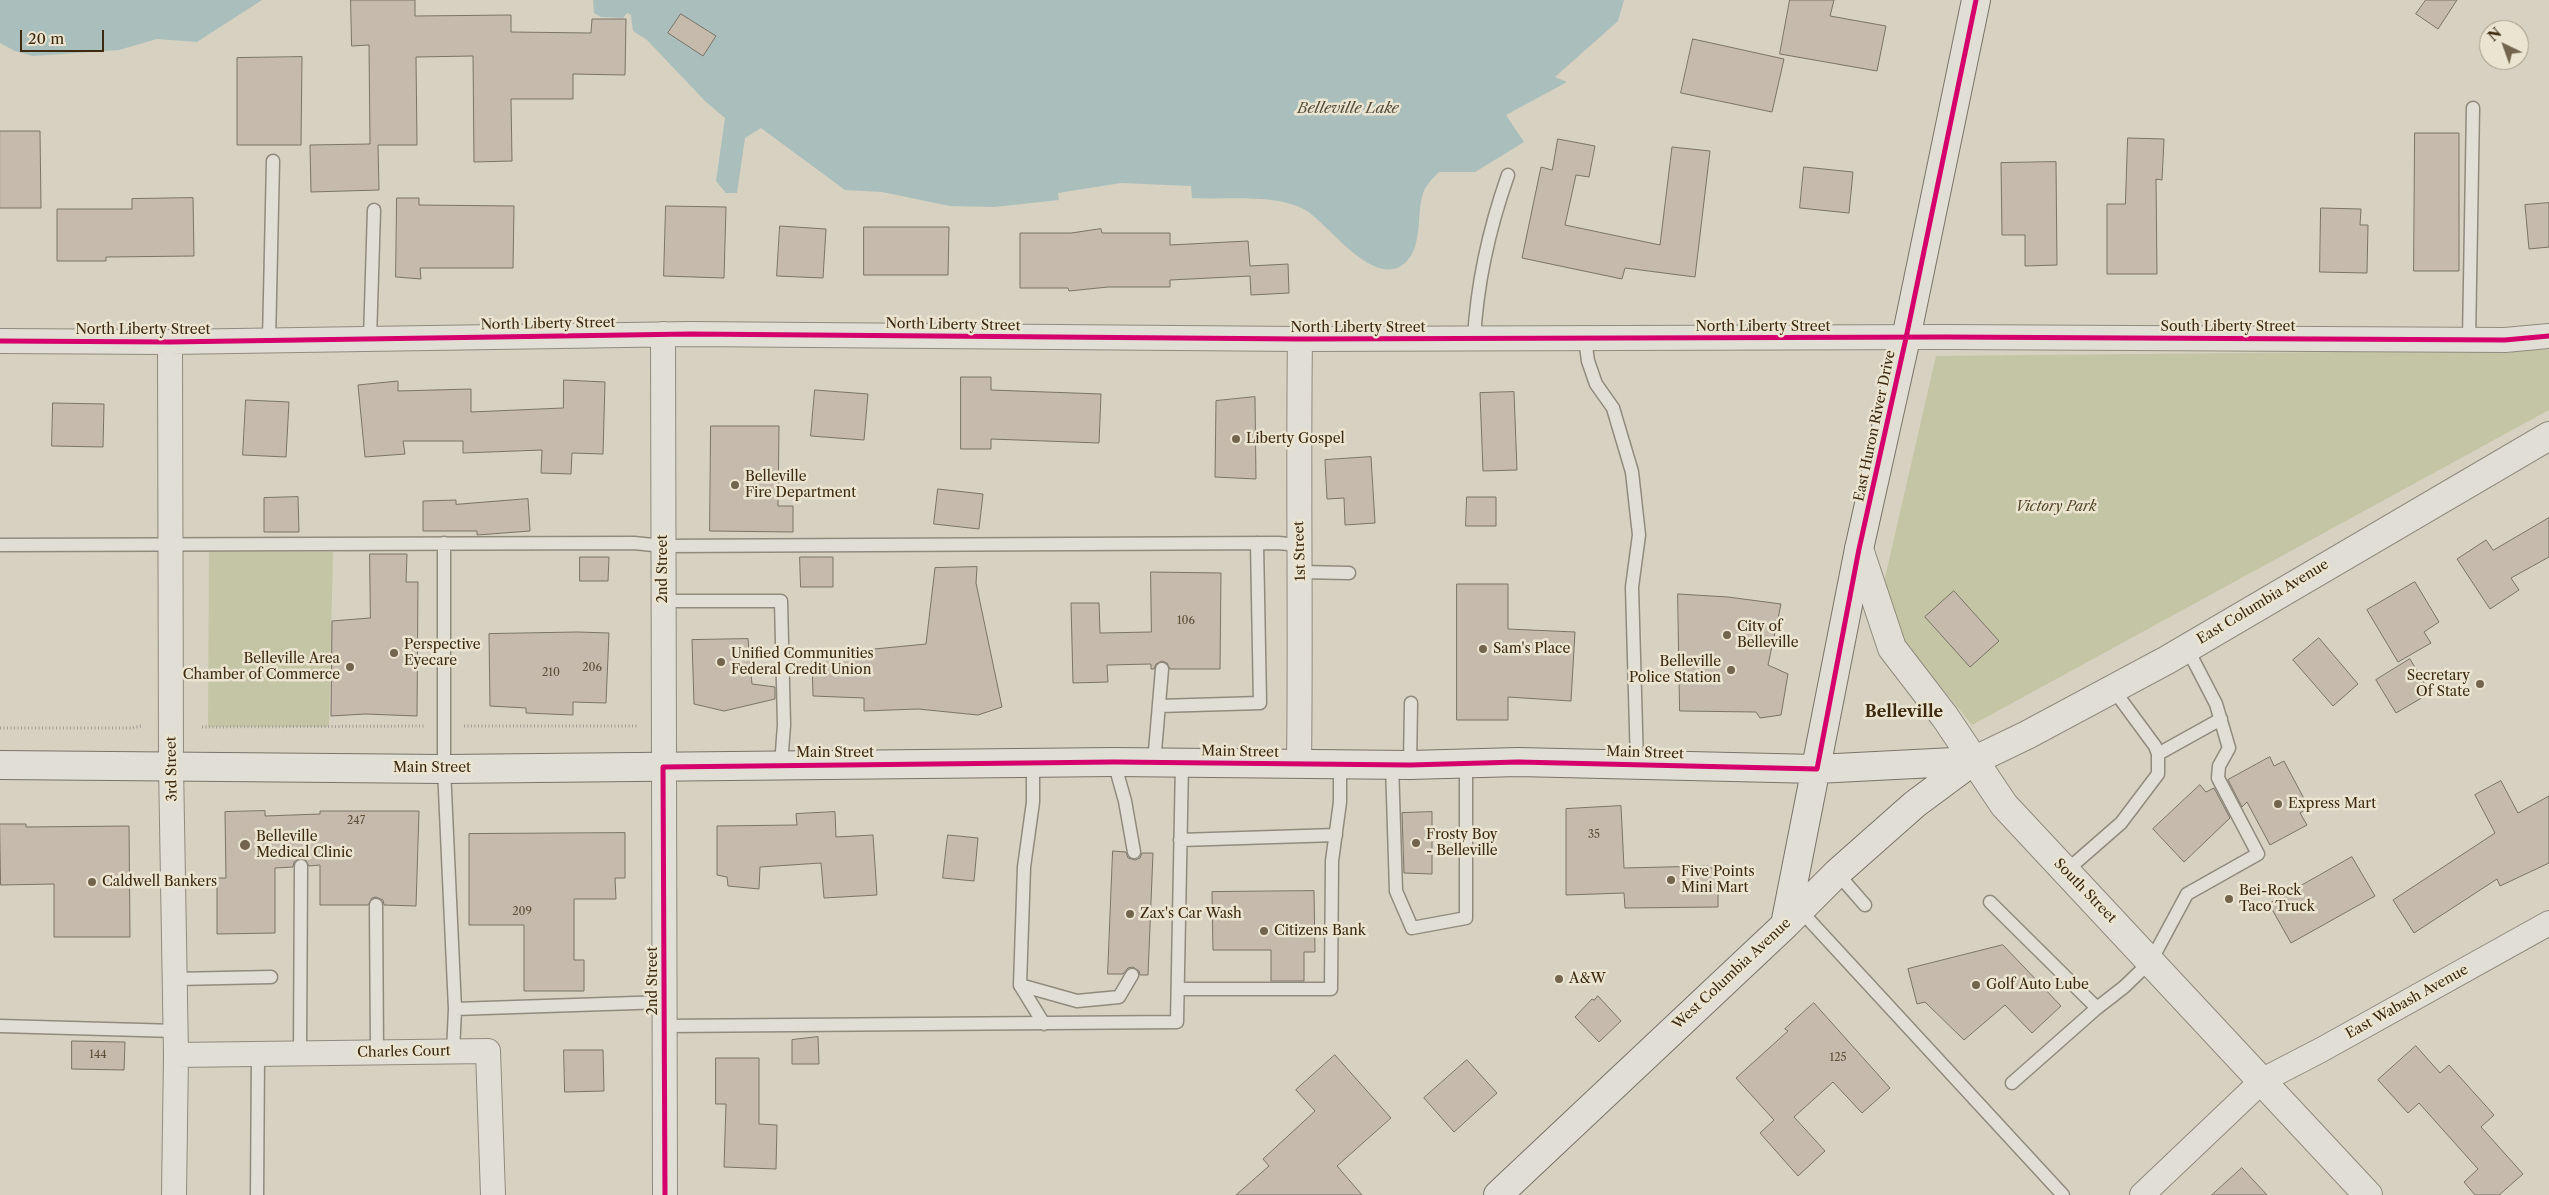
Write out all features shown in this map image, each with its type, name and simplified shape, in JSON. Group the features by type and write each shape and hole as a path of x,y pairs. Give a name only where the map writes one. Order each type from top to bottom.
{"main road":[{"name":"East Huron River Drive","path":"1793,918 1817,769 1859,549 1906,338 1976,0"},
{"name":"East Columbia Avenue","path":"1973,761 2027,735 2187,648 2549,436"},
{"name":"South Street","path":"1859,549 1892,648 1945,718 2004,805 2263,1080 2368,1195"},
{"name":"Main Street","path":"0,765 171,765 444,769 1114,762 1299,764 1466,764 1518,762 1817,769 1973,761"},
{"name":"West Columbia Avenue","path":"1498,1195 1793,918 1837,874 1915,804 1973,761"}],"street":[{"name":"North Liberty Street","path":"0,341 269,341 663,334 1300,339 1906,338"},
{"name":"2nd Street","path":"663,334 665,1195"},
{"name":"South Liberty Street","path":"1906,338 2505,340 2549,336"},
{"name":"1st Street","path":"1299,764 1300,545 1298,477 1300,339"},
{"name":"3rd Street","path":"170,342 171,765 176,1031 174,1195"},
{"name":"East Wabash Avenue","path":"2142,1195 2263,1080 2321,1050 2549,923"},
{"name":"Charles Court","path":"176,1055 488,1051 493,1195"}],"lane":[{"path":"2469,340 2473,108"},
{"path":"269,341 273,161"},
{"path":"1474,339 1476,304 1483,263 1493,217 1508,175"},
{"path":"370,339 374,210"},
{"path":"1585,339 1588,361 1596,384 1613,408 1632,472 1639,535 1632,588 1638,764"},
{"path":"444,543 444,769 455,1009 453,1052"},
{"path":"0,545 634,543 663,546 1258,543 1300,545"},
{"path":"1159,706 1260,703 1258,543"},
{"path":"1300,572 1349,573"},
{"path":"664,602 781,601 784,725 781,765"},
{"path":"2012,1083 2097,1008 2124,987 2151,961 2187,894 2258,854 2218,778 2219,766 2229,748 2221,718 2187,648"},
{"path":"1154,762 1162,670"},
{"path":"2066,872 2121,823 2158,774 2158,754 2113,689"},
{"path":"1411,703 1401,764 1396,890 1412,928 1466,918 1466,764"},
{"path":"2158,754 2221,718"},
{"path":"1114,762 1125,801 1134,852"},
{"path":"1034,763 1034,802 1024,867 1020,985 1044,1024"},
{"path":"665,1026 1177,1022 1182,763"},
{"path":"1178,989 1331,990 1332,861 1340,802 1340,764"},
{"path":"1180,840 1336,835"},
{"path":"300,1054 301,866"},
{"path":"1837,874 1865,905"},
{"path":"1990,902 2097,1008"},
{"path":"376,905 376,1052"},
{"path":"1793,918 2063,1195"},
{"path":"1020,985 1077,1000 1119,997 1132,975"},
{"path":"175,978 272,977"},
{"path":"455,1009 665,1002"},
{"path":"0,1026 176,1031"},
{"path":"257,1195 258,1054"}],"path":[{"path":"0,728 132,728 141,726"},
{"path":"202,727 638,726"}],"green space":[{"name":"Victory Park","path":"2549,350 2549,410 1972,725 1902,639 1884,582 1936,356"},
{"path":"209,552 333,552 329,727 208,727"}],"water":[{"path":"0,0 262,0 197,42 157,39 119,50 33,56 15,51 0,43"},
{"name":"Belleville Lake","path":"593,0 1624,0 1618,21 1555,77 1567,82 1506,115 1524,142 1475,172 1439,172 1431,180 1422,197 1415,248 1406,262 1394,269 1381,269 1354,253 1307,211 1295,205 1282,202 1252,198 1192,198 1191,186 1121,183 1058,193 1059,200 994,207 950,206 882,192 845,190 761,128 745,138 737,193 726,193 716,181 725,118 706,102 647,40 633,31 631,15 627,13 623,18 601,17 594,13"}],"building":[{"path":"351,0 415,0 415,16 511,15 511,32 591,33 592,19 626,19 625,75 573,74 573,99 511,99 512,161 474,162 473,56 416,57 417,145 378,145 379,190 311,192 310,145 370,144 369,45 352,46"},
{"path":"1790,0 1834,0 1830,16 1886,26 1877,71 1780,54"},
{"path":"2426,0 2457,0 2438,29 2416,14"},
{"path":"681,14 716,36 703,56 668,33"},
{"path":"1693,39 1784,59 1772,112 1681,93"},
{"path":"302,57 301,145 237,145 237,58"},
{"path":"0,131 40,131 41,208 0,208"},
{"path":"2415,133 2459,133 2459,271 2414,271"},
{"path":"2128,138 2164,139 2162,180 2156,179 2157,274 2107,274 2107,204 2125,204"},
{"path":"1558,139 1595,146 1589,177 1576,175 1565,225 1660,245 1672,147 1710,151 1695,277 1625,268 1622,279 1522,258 1541,167 1552,170"},
{"path":"2056,162 2057,265 2025,266 2025,235 2002,235 2001,163"},
{"path":"1804,167 1853,172 1849,213 1800,208"},
{"path":"193,198 194,256 106,257 106,261 57,261 57,209 132,209 132,199"},
{"path":"397,198 419,198 419,205 514,206 513,268 420,268 421,279 396,277"},
{"path":"2549,203 2549,247 2529,249 2525,205"},
{"path":"666,206 726,207 724,278 664,276"},
{"path":"2321,208 2361,209 2360,225 2368,225 2367,273 2320,272"},
{"path":"780,226 826,229 823,278 777,276"},
{"path":"864,227 949,227 948,275 864,275"},
{"path":"1101,229 1102,233 1170,233 1170,245 1248,241 1250,266 1288,264 1289,293 1251,295 1250,276 1170,280 1170,287 1108,287 1069,291 1068,288 1020,288 1020,233 1071,233"},
{"path":"961,377 991,377 991,390 1101,394 1099,443 991,439 991,449 961,449"},
{"path":"564,380 605,382 603,454 572,453 571,474 541,473 542,450 463,453 463,441 403,441 405,454 365,457 358,385 398,381 398,391 471,389 471,412 563,408"},
{"path":"815,390 868,394 864,440 811,436"},
{"path":"1514,392 1517,470 1483,471 1480,393"},
{"name":"Liberty Gospel","path":"1255,397 1256,479 1215,477 1216,401"},
{"path":"246,400 289,402 286,457 243,455"},
{"path":"53,403 104,404 103,447 52,446"},
{"path":"711,426 779,426 778,506 793,506 793,532 710,531"},
{"path":"1371,457 1375,523 1345,525 1344,498 1327,499 1325,460"},
{"path":"938,489 983,494 979,529 934,524"},
{"path":"298,497 299,532 264,532 264,498"},
{"path":"1467,497 1496,497 1496,526 1466,526"},
{"path":"528,499 530,531 477,535 477,531 423,531 423,501 456,500 456,504"},
{"path":"2549,518 2549,557 2511,578 2519,590 2490,609 2457,559 2486,540 2493,550"},
{"path":"370,554 407,554 406,582 418,582 417,716 365,714 331,716 332,621 370,618"},
{"path":"580,557 609,557 608,581 580,581"},
{"path":"800,557 833,557 833,587 801,587"},
{"path":"977,567 976,583 1002,707 978,715 918,709 864,711 864,698 813,696 812,657 864,656 864,650 926,644 935,568"},
{"path":"1151,572 1221,573 1220,669 1170,669 1167,663 1162,661 1156,664 1154,669 1151,669 1151,664 1107,665 1108,682 1073,683 1071,603 1099,603 1100,633 1151,632"},
{"path":"2415,582 2439,622 2424,632 2431,643 2398,662 2367,610"},
{"name":"Sam's Place","path":"1457,584 1508,584 1508,629 1575,632 1571,701 1508,697 1508,720 1457,720"},
{"path":"1954,591 1999,641 1970,667 1925,617"},
{"name":"City of Belleville","path":"1678,594 1728,597 1781,604 1768,665 1788,674 1781,715 1760,718 1756,712 1680,711"},
{"path":"609,633 606,703 573,702 573,715 526,713 526,708 490,706 489,634"},
{"path":"2319,638 2358,684 2333,706 2293,660"},
{"name":"Unified Communities Federal Credit Union","path":"748,639 752,684 775,687 775,699 724,711 694,704 692,640"},
{"path":"2410,659 2430,693 2396,713 2376,680"},
{"name":"Express Mart","path":"2270,757 2274,766 2284,761 2309,808 2300,813 2307,825 2270,845 2247,802 2242,807 2228,780"},
{"path":"2501,781 2518,813 2549,796 2549,863 2500,886 2497,879 2414,933 2393,900 2495,833 2475,795"},
{"path":"2200,785 2206,792 2214,788 2230,818 2184,862 2153,829"},
{"path":"1621,806 1624,868 1708,866 1708,868 1718,868 1718,907 1625,908 1624,893 1566,895 1566,809"},
{"path":"265,811 265,816 320,814 320,811 419,811 416,906 384,905 383,900 376,897 372,898 368,905 320,905 320,865 309,866 305,859 301,858 294,862 293,867 275,868 275,933 217,934 217,878 226,878 225,812"},
{"path":"835,812 836,837 873,835 877,895 824,898 821,863 760,867 759,889 728,886 727,877 717,875 717,826 797,825 796,814"},
{"name":"Frosty Boy - Belleville","path":"1432,812 1432,874 1404,873 1402,813"},
{"name":"Caldwell Bankers","path":"0,824 26,824 26,827 129,826 130,937 54,937 54,884 1,885"},
{"path":"625,833 625,878 615,878 616,899 574,899 574,960 584,960 584,991 524,991 524,925 469,925 469,834"},
{"path":"948,835 978,838 974,881 943,878"},
{"name":"Zax's Car Wash","path":"1113,851 1126,852 1128,858 1135,860 1140,858 1142,853 1153,853 1148,975 1140,975 1139,971 1133,967 1128,968 1123,974 1108,974"},
{"path":"2352,857 2375,896 2291,943 2269,904"},
{"name":"Citizens Bank","path":"1314,891 1315,952 1304,952 1304,981 1271,981 1271,950 1213,950 1212,892"},
{"name":"Golf Auto Lube","path":"2003,945 2061,1006 2032,1033 2005,1005 1964,1040 1925,1002 1917,1004 1908,969"},
{"path":"1598,996 1621,1021 1599,1042 1575,1017 1592,999 1594,1000"},
{"path":"1814,1003 1890,1088 1862,1113 1833,1082 1794,1117 1825,1151 1798,1176 1760,1133 1774,1120 1736,1078 1788,1031 1785,1029"},
{"path":"818,1037 819,1064 792,1064 792,1040"},
{"path":"72,1041 125,1042 124,1070 72,1069"},
{"path":"2416,1046 2440,1073 2449,1065 2494,1115 2481,1127 2523,1174 2499,1195 2475,1195 2464,1182 2478,1169 2419,1103 2408,1113 2378,1080"},
{"path":"564,1050 603,1050 604,1091 565,1092"},
{"path":"1335,1055 1391,1118 1337,1166 1362,1195 1236,1195 1269,1166 1263,1159 1315,1111 1296,1090"},
{"path":"716,1058 759,1058 759,1124 777,1125 776,1169 724,1167 726,1104 716,1104"},
{"path":"1467,1060 1497,1093 1454,1132 1424,1098"},
{"path":"2242,1168 2267,1195 2212,1195"}],"cycle path":[{"path":"665,1195 663,767 1114,762 1410,765 1518,762 1817,769 1859,549 1906,338 1976,0"},
{"path":"0,341 170,342 690,334 1300,339 1945,337 2505,340 2549,336"}],"place":[{"name":"Liberty Gospel","path":"1236,439"},
{"name":"Belleville Fire Department","path":"735,485"},
{"name":"City of Belleville","path":"1727,635"},
{"name":"Sam's Place","path":"1483,649"},
{"name":"Perspective Eyecare","path":"394,653"},
{"name":"Unified Communities Federal Credit Union","path":"721,662"},
{"name":"Belleville Area Chamber of Commerce","path":"350,667"},
{"name":"Belleville Police Station","path":"1731,670"},
{"name":"Secretary Of State","path":"2480,684"},
{"name":"Express Mart","path":"2278,804"},
{"name":"Frosty Boy - Belleville","path":"1416,843"},
{"name":"Belleville Medical Clinic","path":"245,845"},
{"name":"Five Points Mini Mart","path":"1671,880"},
{"name":"Caldwell Bankers","path":"92,882"},
{"name":"Bei-Rock Taco Truck","path":"2229,899"},
{"name":"Zax's Car Wash","path":"1130,914"},
{"name":"Citizens Bank","path":"1264,931"},
{"name":"A&W","path":"1559,979"},
{"name":"Golf Auto Lube","path":"1976,985"}],"district":[{"name":"Belleville","path":"1904,712"}]}
